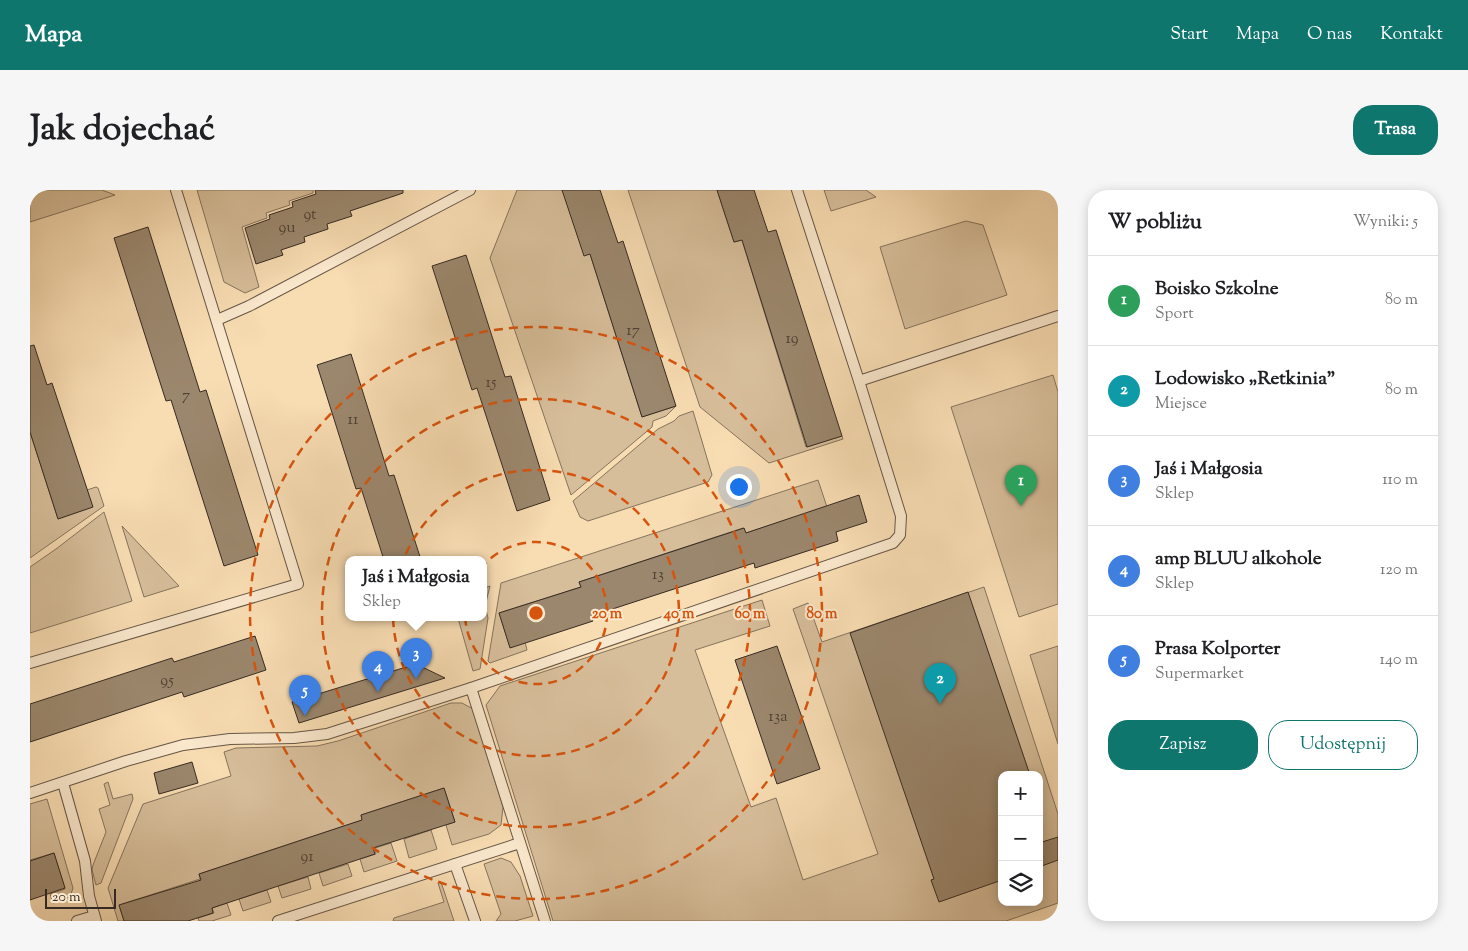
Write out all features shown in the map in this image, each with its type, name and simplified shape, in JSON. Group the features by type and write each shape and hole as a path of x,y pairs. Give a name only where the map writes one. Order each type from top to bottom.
{"lane":[{"path":"30,663 298,584 176,190"},
{"path":"217,320 257,302 470,190"},
{"path":"30,793 126,761 184,745 230,739 294,738 326,734 471,688 893,543 900,535 900,516 860,381 797,190"},
{"path":"860,381 1058,316"},
{"path":"471,688 545,921"},
{"path":"63,783 85,861 88,896 95,918 77,921"},
{"path":"278,921 520,843"},
{"path":"455,864 475,921"}],"shaded area":[{"path":"30,190 102,190 115,195 30,222"},
{"path":"197,190 313,190 313,193 289,201 290,205 266,213 267,218 242,227 259,287 245,293 224,282"},
{"path":"517,190 562,190 590,254 642,417 676,406 666,416 653,421 652,427 571,495 490,258"},
{"path":"628,190 717,190 734,242 742,240 806,447 842,436 843,439 769,463 700,407"},
{"path":"824,190 866,190 876,197 831,211"},
{"path":"966,221 983,225 1007,295 905,329 880,247"},
{"path":"1053,375 1058,392 1058,604 1019,617 951,407"},
{"path":"693,411 712,475 708,482 588,521 580,517 573,501 658,429 674,421 679,416"},
{"path":"30,432 58,519 92,507 87,490 96,487 104,506 30,558"},
{"path":"818,480 827,507 746,533 743,528 579,582 581,587 499,613 510,647 525,642 527,650 490,663 488,661 501,583"},
{"path":"104,512 132,601 30,633 30,567"},
{"path":"122,526 179,586 144,597"},
{"path":"490,586 487,598 487,587"},
{"path":"984,587 1058,814 1058,903 1006,921 553,921 486,705 500,686 762,600 770,626 695,650 751,807 776,798 803,880 878,854 793,609 808,603 822,642"},
{"path":"487,614 488,618 480,669 473,671 459,621 487,621"},
{"path":"1058,646 1058,744 1030,655"},
{"path":"451,703 462,703 473,709 503,807 501,825 489,834 452,845 446,825 455,822 444,788 361,815 362,820 199,874 200,879 119,905 124,921 118,921 108,888 143,804 231,776 224,752 236,748 317,746 338,741"},
{"path":"108,782 113,799 132,794 133,799 101,883 96,885 92,870 106,832 99,809 110,805 104,784"},
{"path":"47,799 73,888 70,897 53,903 50,894 65,889 54,853 30,860 30,804"},
{"path":"431,830 437,849 409,858 404,839"},
{"path":"391,843 397,861 364,872 360,859 376,854 375,848"},
{"path":"501,858 511,862 520,876 533,916 515,921 496,921 501,914 484,864"},
{"path":"348,864 352,876 323,886 319,873"},
{"path":"308,877 311,889 282,898 278,886"},
{"path":"441,882 454,921 393,921 394,918 444,902 438,883"},
{"path":"267,890 271,902 243,911 239,899"},
{"path":"227,903 231,915 212,921 199,921 198,918 214,913 212,908"}],"building":[{"path":"315,190 403,190 403,193 350,211 352,216 327,224 328,229 304,237 305,242 281,250 283,255 256,264 245,228 270,219 269,215 293,207 292,202 316,194"},
{"path":"562,190 600,190 618,243 623,241 676,406 642,417 590,254 584,256"},
{"path":"717,190 754,190 768,232 776,230 842,436 807,447 742,240 734,242"},
{"path":"148,227 200,392 206,390 258,555 224,566 171,400 166,401 114,238"},
{"path":"466,255 505,377 511,376 550,500 517,511 477,388 472,390 432,266"},
{"path":"34,345 47,385 52,383 93,507 58,519 30,432 30,346"},
{"path":"351,354 389,476 394,475 420,556 383,556 361,488 356,489 317,365"},
{"path":"859,495 867,522 836,532 838,541 755,568 754,563 591,616 593,621 510,648 499,613 581,587 579,582 744,528 746,533"},
{"path":"968,592 1029,771 998,771 998,881 939,902 931,880 934,879 850,633"},
{"path":"255,636 266,670 184,697 182,692 30,742 30,704 172,658 174,662"},
{"path":"777,646 820,769 777,784 735,660"},
{"path":"416,664 445,678 299,723 292,702"},
{"path":"192,762 198,783 159,794 154,773"},
{"path":"444,788 455,822 373,848 375,854 212,908 213,913 188,921 124,921 119,905 201,880 199,874 362,820 361,815"},
{"path":"1058,837 1058,860 1043,866 1043,861 1043,842"},
{"path":"54,853 65,888 30,900 30,861"}],"place":[{"name":"Boisko Szkolne","path":"1021,506"},
{"name":"Jaś i Małgosia","path":"416,679"},
{"name":"amp BLUU alkohole","path":"378,692"},
{"name":"Lodowisko „Retkinia”","path":"940,704"},
{"name":"Prasa Kolporter","path":"305,716"}]}
